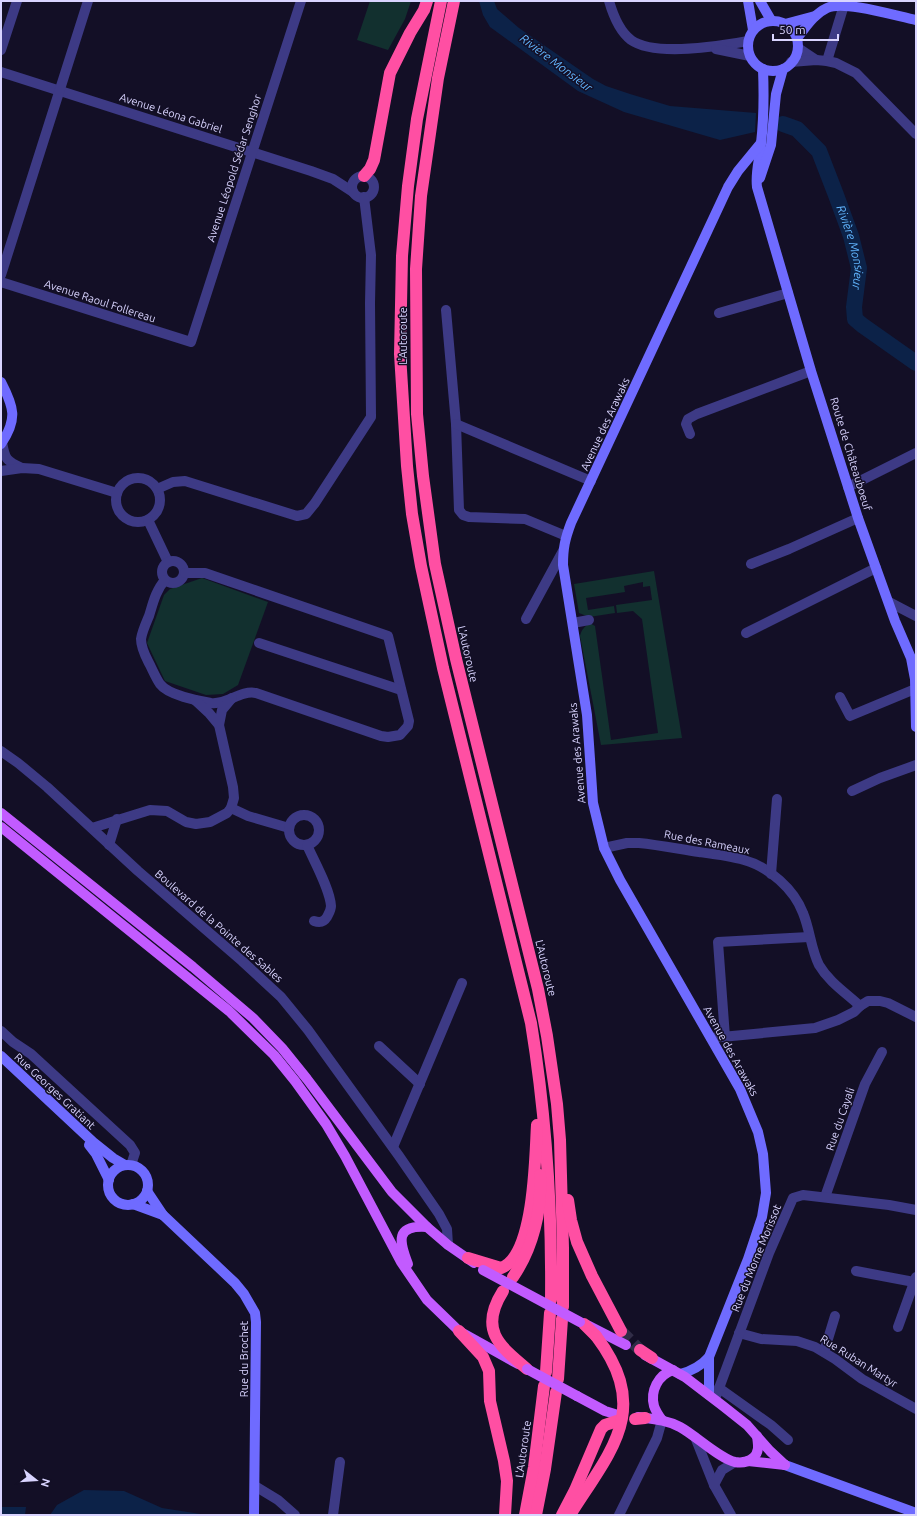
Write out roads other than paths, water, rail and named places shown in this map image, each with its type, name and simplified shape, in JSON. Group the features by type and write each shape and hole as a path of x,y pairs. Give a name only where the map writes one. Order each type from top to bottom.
{"highway":[{"path":"364,176 370,170 374,160 390,73 410,33 424,10 427,1"},
{"path":"417,119 433,1"},
{"name":"L'Autoroute","path":"441,1 417,119 408,186 402,256 400,354 407,466 412,514 421,566 443,668 531,1023 540,1074 545,1123 551,1234 550,1300"},
{"name":"L'Autoroute","path":"454,1 438,78 421,196 416,269 417,414 423,476 435,564 452,644 538,989 556,1096 560,1140 563,1248 563,1313 558,1379"},
{"path":"513,1277 529,1244 538,1214 540,1181 531,1023"},
{"path":"468,1258 485,1267 498,1268 504,1267 511,1261 517,1252 528,1219 533,1195 537,1125"},
{"path":"560,1140 574,1233 592,1276 621,1331"},
{"path":"503,1292 493,1312 494,1334 496,1339 508,1353 527,1369"},
{"path":"546,1372 550,1313"},
{"path":"570,1515 610,1451 620,1430 623,1418 623,1397 617,1370 607,1350 596,1336 582,1323"},
{"path":"459,1331 483,1357 489,1372 490,1401 504,1461 507,1481 505,1515"},
{"path":"640,1351 652,1358"},
{"name":"L'Autoroute","path":"525,1515 534,1467 544,1386"},
{"path":"536,1515 546,1461 556,1392"},
{"path":"562,1515 575,1490 602,1429 605,1425 618,1418"}],"main road":[{"path":"748,1 753,30"},
{"path":"760,1 771,20"},
{"path":"785,24 815,16 828,7 844,5 916,20"},
{"path":"797,43 815,16"},
{"path":"771,20 785,24 794,32 797,43 796,56 782,69 776,70 763,68 753,61 748,48 748,41 753,30 758,25 771,20"},
{"name":"Route de Châteauboeuf","path":"757,187 771,145 765,136 763,113 763,68"},
{"name":"Route de Châteauboeuf","path":"782,69 778,83 774,114 765,136 758,163 756,176 757,187 811,371 858,518 910,658 915,679 916,727"},
{"name":"Avenue des Arawaks","path":"676,1372 690,1372 701,1365 709,1357 748,1259 762,1217 766,1194 763,1154 758,1132 740,1089 620,880 604,848 592,803 587,715 563,565 563,551 566,536 728,187 765,136"},
{"path":"734,177 758,163 768,155"},
{"path":"1,382 10,400 13,418 2,443"},
{"path":"1,813 193,967 253,1018 282,1048 307,1079 392,1192 427,1227 448,1245 468,1258"},
{"path":"1,827 229,1011 274,1055 326,1124 345,1156 401,1262 427,1300 444,1317 459,1331 495,1353 618,1418"},
{"name":"Rue Georges Gratiant","path":"1,1056 91,1144"},
{"name":"Rue Georges Gratiant","path":"1,1061 91,1144"},
{"path":"91,1144 128,1165 138,1168 145,1175 148,1186 146,1191 143,1197 133,1204 126,1204 116,1200 109,1192 109,1180 114,1170 128,1165"},
{"path":"91,1144 109,1180"},
{"name":"Rue du Brochet","path":"146,1191 163,1216 244,1294 255,1313 254,1515"},
{"name":"Rue du Brochet","path":"133,1204 163,1216"},
{"path":"418,1288 403,1251 402,1241 405,1231 410,1227 427,1227"},
{"path":"485,1267 526,1294 626,1345"},
{"name":"Avenue des Arawaks","path":"709,1357 712,1397"},
{"path":"652,1358 676,1372 712,1397 748,1425 770,1451 786,1465"},
{"path":"662,1420 654,1406 653,1395 655,1386 664,1374 676,1372"},
{"path":"638,1418 662,1420 681,1428 723,1456 735,1462 748,1461 786,1465 916,1513"},
{"path":"748,1461 754,1458 758,1448 757,1436"}],"street":[{"path":"1,50 17,1"},
{"path":"1,275 88,1"},
{"name":"Avenue Léopold Sédar Senghor","path":"191,342 301,1"},
{"path":"609,1 617,23 625,34 637,43 653,49 710,48 748,41"},
{"path":"827,61 844,5"},
{"path":"797,43 816,60"},
{"path":"710,48 750,56"},
{"path":"791,62 816,60 827,61 836,63 856,73 916,134"},
{"name":"Avenue Léona Gabriel","path":"1,72 333,179 353,182"},
{"path":"364,176 370,179 373,185 372,191 368,196 358,197 353,192 352,185 358,177 364,176"},
{"name":"Avenue Léona Gabriel","path":"333,179 353,192"},
{"path":"157,489 173,482 185,481 297,516 303,516 306,514 315,503 371,417 371,251 364,197"},
{"name":"Avenue Raoul Follereau","path":"1,282 191,342"},
{"path":"719,313 788,293"},
{"path":"446,310 456,424 458,510 469,518 525,519 566,536"},
{"path":"690,434 686,424 688,420 697,414 811,371"},
{"path":"456,424 591,482"},
{"path":"2,443 6,458 11,463 22,468"},
{"path":"848,487 916,453"},
{"path":"1,471 22,468 39,469 117,493"},
{"path":"137,478 150,482 157,489 160,496 160,503 154,516 148,520 134,522 127,519 117,508 117,493 125,482 137,478"},
{"path":"751,564 790,549 858,518"},
{"path":"148,520 168,562"},
{"path":"526,619 563,551"},
{"path":"172,560 180,562 183,565 185,573 182,580 172,583 165,580 162,570 168,562 172,560"},
{"path":"746,632 876,568"},
{"path":"165,580 156,593 141,638 142,648 161,684 170,691 194,699 214,703 244,693 256,693 352,727 388,737 400,735 408,726 388,636 205,573 185,573"},
{"path":"889,602 916,616"},
{"path":"573,623 589,620"},
{"path":"259,643 401,690"},
{"path":"840,697 850,716 915,689"},
{"path":"92,828 150,810 167,811 186,822 203,824 227,813 231,808 234,798 233,787 219,726 222,710 232,698"},
{"path":"194,699 209,713 219,726"},
{"name":"Boulevard de la Pointe des Sables","path":"1,751 18,763 92,828 109,845 281,997 308,1030 393,1147 439,1214 447,1229 448,1245"},
{"path":"852,790 916,765"},
{"path":"771,874 777,799"},
{"path":"231,808 248,816 289,828"},
{"path":"303,816 312,818 318,826 318,836 312,843 307,845 298,844 289,833 289,828 294,819 303,816"},
{"path":"109,845 117,819"},
{"name":"Rue des Rameaux","path":"604,848 627,843 662,846 746,860 760,866 790,890 804,914 819,964 827,976 860,1006"},
{"path":"307,845 323,881 331,906 330,912 325,920 319,922 314,921"},
{"path":"725,1037 718,942 810,937"},
{"path":"393,1147 462,983"},
{"path":"710,1038 815,1028 838,1020 854,1012 868,1001 880,1001 916,1017"},
{"path":"1,1031 31,1054 130,1145 135,1153 128,1165"},
{"path":"379,1046 420,1084"},
{"name":"Rue du Cayali","path":"825,1197 865,1084 882,1052"},
{"name":"Rue du Morne Morissot","path":"712,1397 719,1388 776,1234 793,1198 803,1195 825,1197 916,1210"},
{"path":"748,1259 764,1265"},
{"path":"856,1271 915,1280 898,1327"},
{"path":"824,1352 835,1316"},
{"name":"Rue Ruban Martyr","path":"739,1333 761,1339 801,1342 824,1352 862,1379 916,1409"},
{"path":"719,1388 770,1424 788,1440"},
{"path":"619,1515 657,1438 662,1420"},
{"path":"695,1437 714,1485 731,1515"},
{"path":"333,1515 340,1462"},
{"path":"714,1485 722,1470 735,1462"},
{"path":"255,1486 278,1500 295,1515"}],"water":[{"path":"479,1 494,1 497,9 519,28 593,79 606,86 670,106 756,113 755,132 720,140 624,112 578,91 490,27 483,15"},
{"path":"84,1490 124,1491 162,1508 207,1515 50,1515 57,1505"},
{"path":"1,1507 26,1507 25,1515 1,1515"}],"waterway":[{"name":"Rivière Monsieur","path":"783,124 797,129 819,151 836,195 851,236 859,268 854,307 855,319 916,363"}],"tunnel":[{"path":"621,1331 640,1350"}]}
